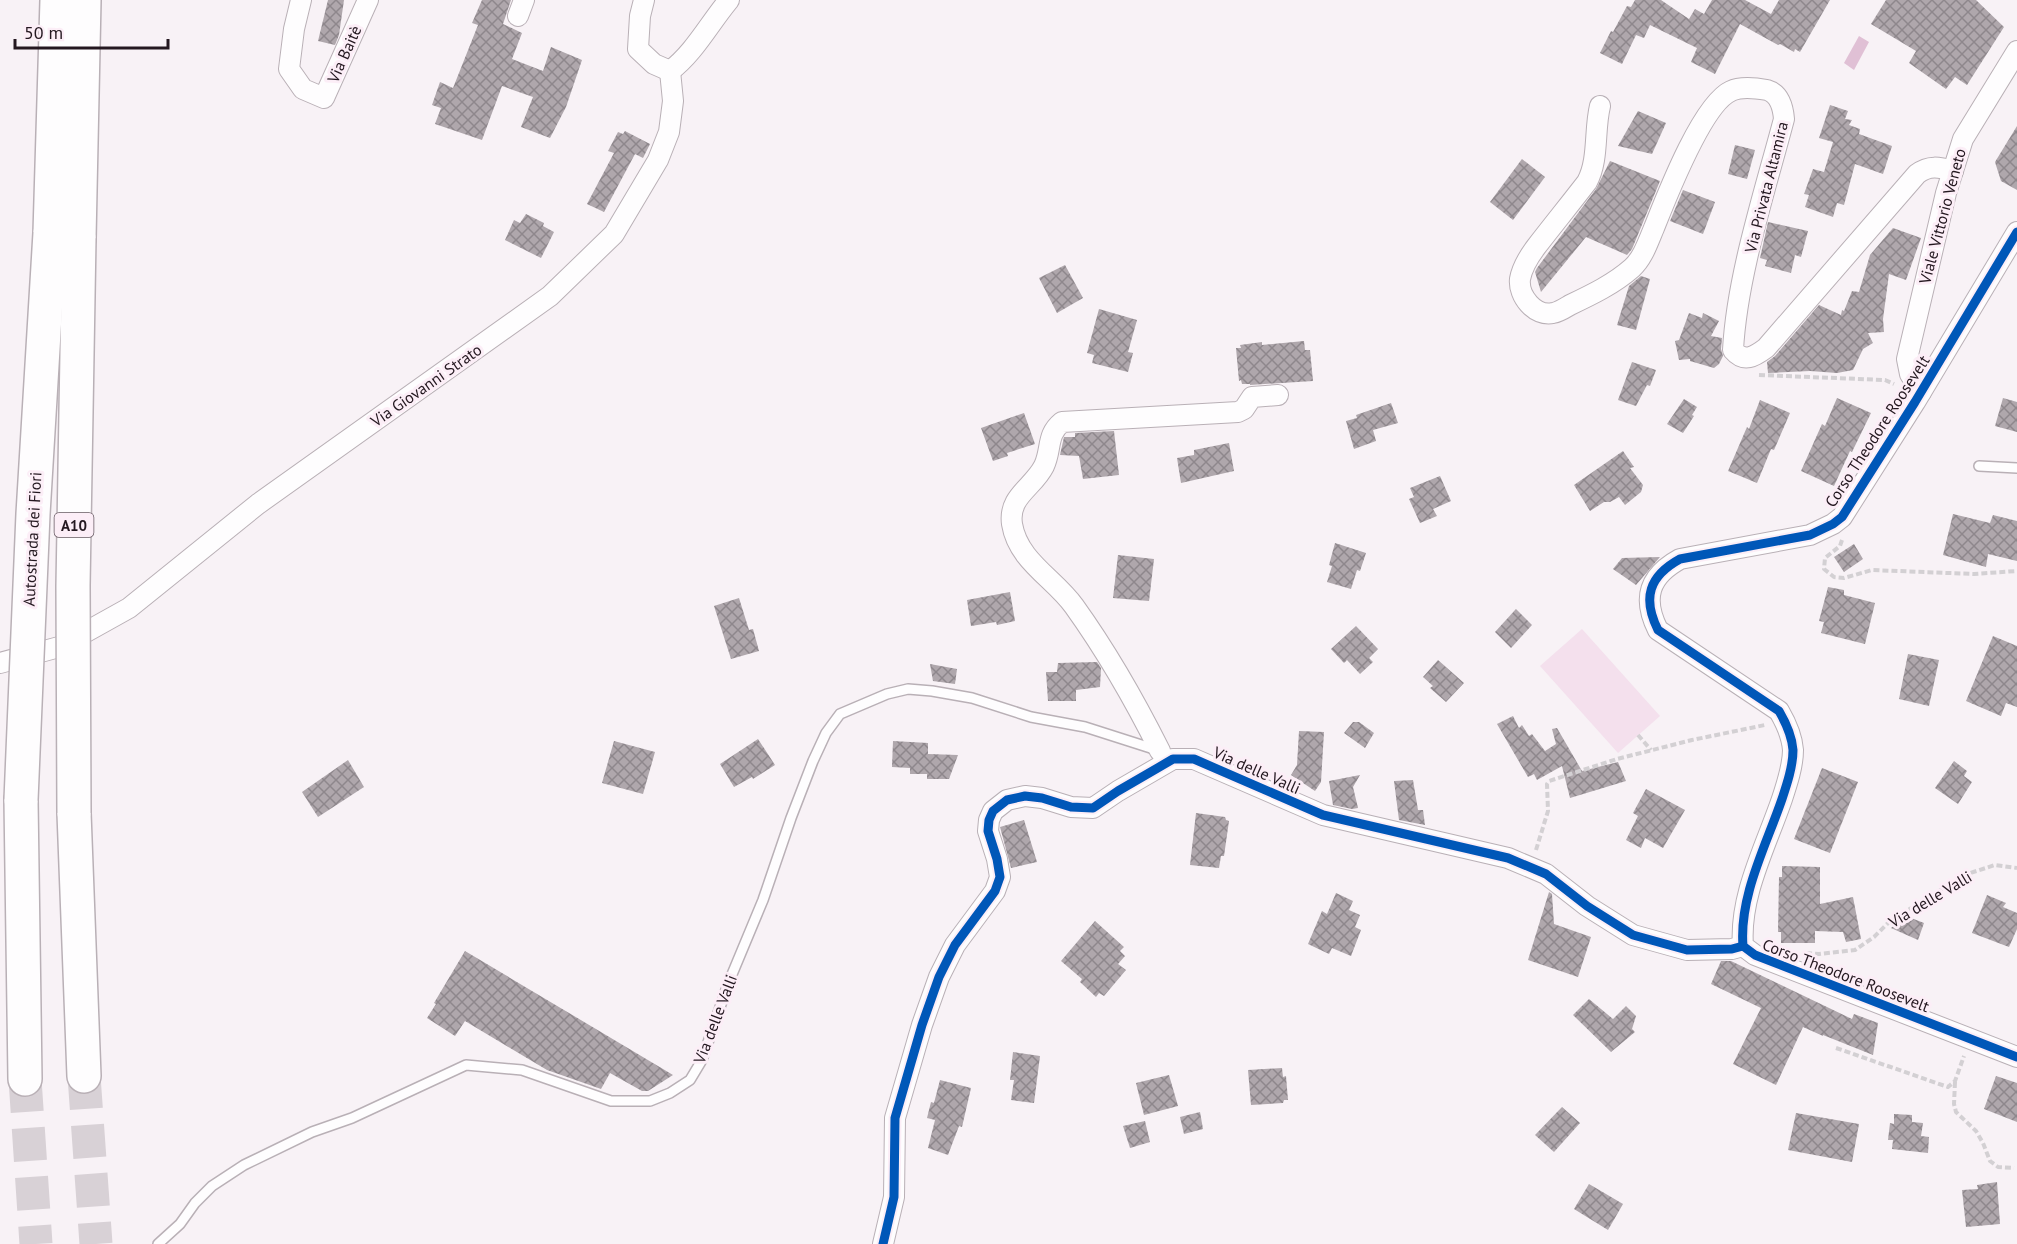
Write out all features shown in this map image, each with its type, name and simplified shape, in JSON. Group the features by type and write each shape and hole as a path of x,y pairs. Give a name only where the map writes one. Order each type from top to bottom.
{"highway":[{"name":"Autostrada dei Fiori","path":"57,0 73,586 74,813 84,1076"},
{"name":"Autostrada dei Fiori","path":"25,1079 21,800 32,525 64,236 84,0"}],"street":[{"name":"Via Baitè","path":"301,0 294,29 289,69 303,89 324,98 368,0"},
{"path":"644,0 640,16 638,49 654,64 670,71 685,60 712,20 729,0"},
{"name":"Viale Vittorio Veneto","path":"1921,392 1910,374 1907,359 1953,171 1963,139 2017,51"},
{"name":"Via Giovanni Strato","path":"0,663 59,647 129,608 258,504 550,296 614,234 658,160 669,132 673,101 670,71"},
{"name":"Via Privata Altamira","path":"1600,106 1596,121 1593,171 1534,250 1520,280 1521,291 1531,307 1541,313 1553,314 1600,291 1639,261 1684,156 1717,101 1731,91 1743,88 1758,88 1771,92 1780,100 1784,119 1746,266 1734,329 1733,350 1738,356"},
{"path":"1738,356 1745,359 1755,357 1766,348 1917,174 1925,168 1940,167 1953,171"},
{"name":"Corso Theodore Roosevelt","path":"2017,232 1921,392 1842,517 1810,535 1680,559 1666,566 1656,578 1649,596 1650,614 1659,630 1779,711 1789,729 1793,750 1788,779 1755,872 1741,928 1743,946 1755,955 2017,1057"},
{"path":"883,1244 894,1197 895,1118 922,1025 939,977 955,945 995,891 1000,877 988,831 993,811 1007,800 1025,796 1042,798 1071,807 1094,808 1167,755 1093,633 1072,603 1030,562 1018,542 1012,524 1013,509 1017,499 1043,467 1049,450 1050,434 1062,422 1238,412 1244,409 1252,397 1278,395"},
{"name":"Via delle Valli","path":"1167,755 1194,759 1323,815 1508,858 1530,866 1546,874 1587,906 1633,934 1687,950 1732,949 1743,946"}],"lane":[{"path":"1979,466 2017,468"},
{"name":"Via delle Valli","path":"158,1244 180,1224 195,1203 212,1186 244,1164 312,1132 352,1118 466,1065 522,1070 612,1101 650,1101 670,1093 690,1080 702,1060 728,984 763,900 813,761 826,733 840,714 887,694 908,689 932,691 972,698 1031,717 1085,727 1167,755"}],"path":[{"path":"1738,356 1748,374 1885,380 1901,390"},
{"path":"1833,524 1842,540 1840,546 1825,558 1824,569 1834,577 1844,578 1872,570 1974,574 2017,571"},
{"path":"1530,866 1541,839 1548,811 1547,784 1549,781 1651,750 1750,727 1773,724 1789,729"},
{"path":"1638,735 1651,750"},
{"path":"1970,1038 1955,1081 1956,1112 1976,1131 1990,1161 1998,1167 2014,1168"},
{"path":"1836,1048 1947,1087 1955,1081"}],"shaded area":[{"path":"1859,36 1869,42 1854,70 1844,63"},
{"path":"1582,629 1660,716 1618,753 1540,666"}],"building":[{"path":"328,0 344,0 339,35 335,45 318,41"},
{"path":"482,0 511,0 503,24 522,33 512,59 543,71 551,47 582,60 566,107 550,138 521,127 533,97 502,86 482,140 435,124 441,108 432,105 440,82 453,88 478,25 472,23"},
{"path":"1635,0 1661,0 1689,19 1695,9 1704,14 1712,0 1745,0 1771,14 1779,0 1830,0 1800,52 1795,49 1794,52 1778,45 1740,24 1715,74 1691,62 1697,48 1650,25 1644,38 1636,35 1622,64 1600,53 1627,6 1631,7"},
{"path":"1886,0 1976,0 2004,27 1967,85 1955,77 1946,89 1909,63 1916,51 1871,24"},
{"path":"1830,105 1848,111 1845,119 1852,120 1849,125 1860,129 1859,134 1892,146 1883,174 1855,164 1844,205 1837,203 1833,217 1805,207 1809,195 1804,194 1813,169 1824,172 1833,142 1819,138"},
{"path":"1638,111 1666,123 1652,154 1618,146"},
{"path":"2017,126 2017,190 2001,181 1995,162"},
{"path":"625,131 650,144 643,158 635,154 604,212 587,204 614,153 608,151 618,132 623,134"},
{"path":"1735,145 1755,150 1747,179 1728,174"},
{"path":"1522,159 1545,177 1513,220 1490,202"},
{"path":"1610,161 1660,181 1632,249 1627,255 1586,237 1541,292 1535,272 1537,268 1596,189"},
{"path":"1683,190 1715,202 1703,234 1670,221"},
{"path":"526,214 544,223 543,226 554,232 541,258 505,240 514,220 520,223"},
{"path":"1768,222 1808,231 1801,257 1795,255 1791,273 1765,266 1767,260 1760,258"},
{"path":"1893,228 1921,238 1906,280 1889,274 1883,319 1884,332 1868,333 1873,343 1863,349 1853,370 1837,373 1810,371 1768,373 1767,362 1775,356 1819,305 1841,315 1852,291 1859,292 1870,255"},
{"path":"1065,265 1083,298 1057,313 1039,278"},
{"path":"1641,276 1650,279 1636,330 1617,325 1629,286"},
{"path":"1099,309 1137,320 1128,352 1133,353 1128,372 1092,363 1094,355 1087,353"},
{"path":"1689,313 1702,318 1703,313 1719,321 1711,336 1722,338 1723,356 1714,368 1690,361 1690,359 1679,360 1675,341 1679,340"},
{"path":"1304,341 1305,350 1310,350 1313,381 1250,385 1239,381 1236,348 1241,348 1240,345"},
{"path":"1632,362 1656,370 1650,386 1647,385 1636,406 1618,400"},
{"path":"1837,398 1871,413 1834,486 1801,471 1822,424 1825,426"},
{"path":"2003,398 2017,402 2017,432 1995,426"},
{"path":"1684,399 1697,407 1683,433 1667,424"},
{"path":"1760,400 1790,413 1774,450 1771,449 1757,483 1728,471 1747,427 1749,429"},
{"path":"1391,403 1398,423 1373,430 1376,441 1354,449 1346,421 1357,418 1356,415"},
{"path":"1024,413 1035,444 1007,453 1008,456 993,461 981,428"},
{"path":"1114,431 1119,475 1083,479 1079,456 1060,455 1064,437 1075,437 1075,433"},
{"path":"1229,443 1234,471 1181,483 1177,458 1194,455 1194,450"},
{"path":"1623,451 1634,467 1630,468 1643,485 1641,492 1625,505 1619,497 1610,502 1604,502 1590,511 1574,485"},
{"path":"1440,476 1451,501 1433,509 1437,516 1420,523 1409,499 1414,497 1410,488"},
{"path":"1953,514 1990,523 1993,515 2017,521 2017,561 1988,554 1986,567 1943,555"},
{"path":"1335,543 1366,553 1351,589 1327,582"},
{"path":"1854,544 1863,559 1844,572 1834,557"},
{"path":"1118,555 1154,559 1149,601 1113,598"},
{"path":"1660,557 1636,585 1613,569 1622,558"},
{"path":"1828,587 1844,590 1844,595 1875,603 1865,644 1821,633 1824,622 1819,621"},
{"path":"1010,592 1015,621 997,625 996,622 971,626 967,600"},
{"path":"739,598 749,630 753,629 759,651 731,659 714,606"},
{"path":"1516,609 1532,625 1511,648 1495,632"},
{"path":"1356,626 1378,649 1369,658 1373,662 1360,674 1347,660 1344,663 1331,649"},
{"path":"1993,636 2017,646 2017,707 2006,703 2001,716 1966,701"},
{"path":"1908,654 1939,660 1929,706 1899,699"},
{"path":"1438,660 1464,683 1446,702 1430,688 1433,686 1423,677"},
{"path":"1097,662 1101,668 1100,687 1076,690 1076,701 1048,701 1046,672 1057,672 1058,663"},
{"path":"930,664 957,669 955,684 933,681"},
{"path":"1513,716 1519,728 1522,725 1529,736 1532,734 1545,751 1556,744 1552,729 1557,728 1582,771 1618,762 1626,781 1570,798 1562,766 1537,780 1534,774 1528,777 1497,724"},
{"path":"1353,722 1359,722 1374,733 1365,748 1344,733"},
{"path":"1299,731 1324,732 1321,782 1315,791 1291,775 1297,765"},
{"path":"758,739 775,765 753,779 752,777 734,787 720,764"},
{"path":"614,741 655,752 643,794 602,783"},
{"path":"893,741 928,743 928,754 958,755 949,779 927,779 927,774 910,774 910,768 892,767"},
{"path":"348,760 364,787 318,817 302,792"},
{"path":"1954,761 1967,771 1964,776 1972,782 1958,804 1935,788"},
{"path":"1822,768 1858,782 1830,853 1794,839"},
{"path":"1360,775 1353,787 1358,808 1333,805 1329,781"},
{"path":"1413,780 1418,810 1423,810 1425,825 1399,820 1394,781"},
{"path":"1646,789 1685,810 1663,848 1645,838 1641,848 1626,840 1638,816 1633,813"},
{"path":"1196,813 1225,817 1229,821 1224,856 1221,856 1219,868 1190,865"},
{"path":"1024,820 1037,862 1011,868 1000,827"},
{"path":"1782,866 1820,867 1820,904 1853,897 1861,939 1846,942 1843,932 1815,931 1815,943 1781,943 1781,932 1778,932 1779,877 1782,877"},
{"path":"1549,892 1552,894 1554,924 1591,937 1578,977 1528,960"},
{"path":"1336,893 1353,901 1349,910 1360,915 1355,927 1361,930 1351,956 1332,948 1329,954 1308,944 1322,911 1327,914"},
{"path":"1987,895 2006,903 2003,907 2017,913 2017,929 2009,947 1972,933"},
{"path":"1906,916 1924,923 1918,940 1891,928"},
{"path":"1095,921 1124,947 1120,951 1125,956 1118,964 1126,970 1104,996 1099,993 1096,997 1080,982 1082,979 1061,961"},
{"path":"465,951 673,1075 648,1091 642,1091 610,1073 601,1089 547,1070 465,1021 455,1036 427,1018"},
{"path":"1721,961 1731,961 1852,1019 1854,1014 1878,1023 1873,1055 1803,1027 1776,1085 1733,1064 1761,1008 1711,984"},
{"path":"1589,999 1613,1019 1626,1006 1636,1016 1632,1029 1635,1032 1611,1052 1573,1015"},
{"path":"1013,1052 1040,1056 1034,1103 1011,1100 1014,1080 1010,1080"},
{"path":"1282,1068 1283,1077 1286,1076 1288,1100 1284,1100 1283,1103 1251,1105 1248,1070"},
{"path":"1169,1075 1178,1106 1144,1115 1136,1083"},
{"path":"1996,1076 2017,1083 2017,1122 1984,1109"},
{"path":"940,1080 971,1088 962,1127 959,1126 948,1155 928,1148 935,1120 927,1118"},
{"path":"1562,1107 1580,1123 1554,1152 1535,1135"},
{"path":"1200,1112 1203,1129 1184,1134 1180,1117"},
{"path":"1796,1113 1859,1124 1852,1162 1788,1150"},
{"path":"1894,1114 1912,1115 1912,1122 1923,1123 1921,1136 1929,1137 1928,1153 1892,1149 1893,1140 1888,1140 1890,1123 1894,1124"},
{"path":"1145,1121 1150,1142 1130,1148 1123,1126"},
{"path":"1997,1182 2000,1224 1966,1227 1962,1190 1978,1189 1977,1185"},
{"path":"1589,1184 1623,1204 1608,1230 1574,1209"}],"tunnel":[{"path":"84,1076 96,1244"},
{"path":"25,1079 36,1244"}],"cycle path":[{"path":"2017,232 1915,402 1842,517 1810,535 1680,559 1655,580 1650,598 1650,608 1658,630 1779,711 1791,739 1793,756 1788,781 1749,890 1743,927 1743,946 1755,955 2017,1057"},
{"path":"883,1244 894,1197 895,1118 922,1025 939,977 955,945 995,891 1000,877 988,831 993,811 1007,800 1025,796 1042,798 1071,807 1093,808 1173,759 1194,759 1323,815 1508,858 1546,874 1587,906 1633,935 1687,950 1732,949 1743,946"}]}
